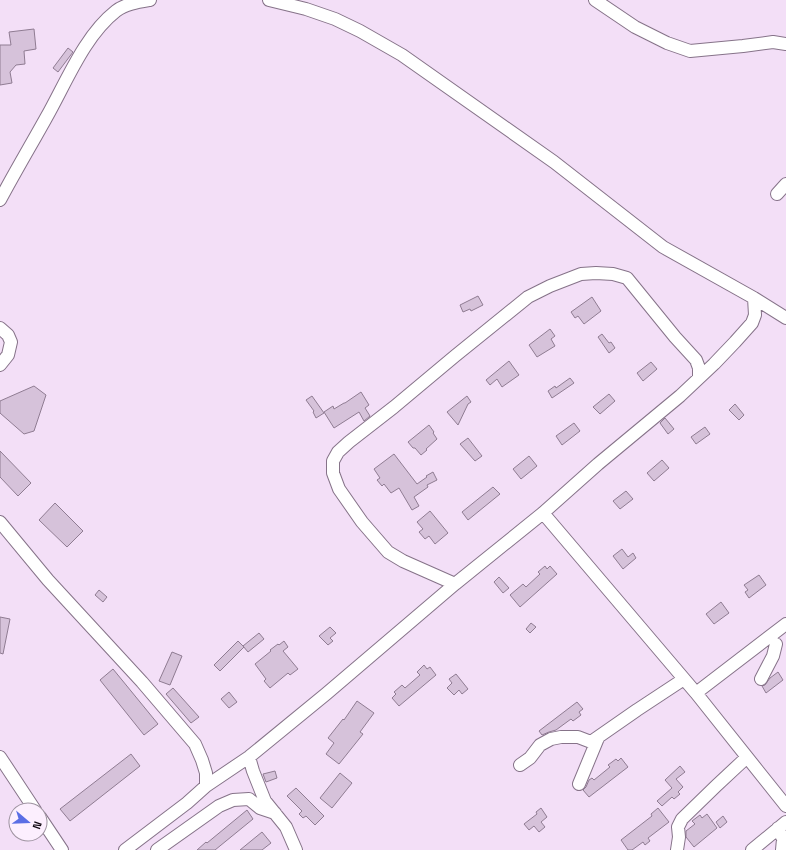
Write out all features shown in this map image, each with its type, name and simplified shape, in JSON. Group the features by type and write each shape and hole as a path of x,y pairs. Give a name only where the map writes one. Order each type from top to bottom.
{"street":[{"path":"0,200 92,36 116,11 138,2 150,0"},
{"path":"269,0 306,9 334,19 360,31 402,55 554,162 663,247 754,298 786,318"},
{"path":"594,0 635,27 667,43 690,51 773,42 786,44"},
{"path":"777,194 786,184"},
{"path":"455,584 403,561 388,552 362,522 339,489 333,473 333,461 338,452 349,442 528,297 550,286 581,274 613,274 627,278 675,337 696,360 699,368 699,378"},
{"path":"130,847 187,803 206,786 249,757 326,694 455,584 543,513 598,464 680,396 735,342 752,322 755,315 754,298"},
{"path":"0,328 8,335 11,342 8,355 0,365"},
{"path":"543,513 696,693 746,758 786,806"},
{"path":"0,522 48,580 138,676 195,744 206,773 206,786"},
{"path":"761,679 773,656 777,642 786,624"},
{"path":"696,693 777,642"},
{"path":"520,765 530,758 540,745 551,739 561,737 578,737 591,742 684,679"},
{"path":"579,784 598,738"},
{"path":"0,757 30,802"},
{"path":"249,757 265,801 286,827 296,850"},
{"path":"677,850 679,837 678,827 682,819 746,758"},
{"path":"157,850 219,806 233,800 249,799 260,808 275,813"},
{"path":"752,850 782,825"},
{"path":"782,825 782,850"},
{"path":"48,829 62,850"},
{"path":"130,847 154,850"}],"building":[{"path":"34,29 36,49 24,51 25,64 16,65 10,72 12,83 0,85 0,45 11,45 9,32"},
{"path":"68,48 73,52 58,72 53,68"},
{"path":"478,296 483,305 471,311 470,309 463,312 460,305"},
{"path":"592,297 601,311 584,324 578,316 575,318 571,312"},
{"path":"550,329 555,336 551,339 555,346 537,357 529,345"},
{"path":"602,334 615,348 609,353 598,337"},
{"path":"509,361 519,375 502,387 497,379 490,385 486,380"},
{"path":"651,362 657,369 643,381 637,373"},
{"path":"570,378 574,383 552,398 548,391 555,386 556,388"},
{"path":"34,386 46,395 34,431 24,434 0,413 0,401"},
{"path":"361,392 369,405 365,408 370,416 364,421 359,412 334,428 324,412 333,406 334,409"},
{"path":"609,394 615,401 600,414 593,407"},
{"path":"312,396 324,413 316,418 313,412 314,411 306,400"},
{"path":"467,396 471,402 468,404 458,425 447,412"},
{"path":"735,404 744,415 739,420 729,410"},
{"path":"665,418 674,429 668,434 660,423"},
{"path":"574,423 580,431 562,445 556,436"},
{"path":"429,425 437,439 421,455 408,442"},
{"path":"705,427 710,434 696,444 691,437"},
{"path":"468,438 482,456 475,461 460,444"},
{"path":"0,451 31,483 18,496 0,477"},
{"path":"394,454 417,484 433,472 437,480 427,485 428,487 414,497 419,506 412,510 399,488 391,493 384,484 382,486 377,480 380,478 374,469"},
{"path":"529,456 537,466 521,479 513,469"},
{"path":"662,460 669,468 654,481 647,473"},
{"path":"493,487 500,494 468,520 462,512"},
{"path":"626,491 633,499 620,509 613,501"},
{"path":"55,503 83,531 67,547 39,520"},
{"path":"430,511 448,533 435,544 429,536 425,539 419,532 423,529 417,522"},
{"path":"622,549 628,557 633,553 636,558 623,569 613,556"},
{"path":"545,566 547,569 550,566 557,574 520,607 510,595 523,584 526,587 540,574 538,572"},
{"path":"759,575 766,585 749,598 745,592 748,590 744,585"},
{"path":"499,577 509,588 503,593 494,582"},
{"path":"99,590 107,597 103,602 95,595"},
{"path":"721,602 729,613 714,624 706,614"},
{"path":"0,617 10,619 3,654 0,653"},
{"path":"531,623 536,627 530,633 526,629"},
{"path":"330,627 336,633 330,638 333,641 328,645 319,636"},
{"path":"259,633 264,639 248,652 243,646"},
{"path":"238,641 244,647 220,671 214,665"},
{"path":"284,641 288,647 283,651 298,669 290,675 288,673 270,688 264,681 266,679 255,664 271,651 270,650"},
{"path":"172,652 182,656 170,685 159,681"},
{"path":"424,665 427,669 430,667 436,675 399,706 392,698 396,694 394,692 402,685 405,688 420,675 417,672"},
{"path":"113,669 158,724 144,735 100,680"},
{"path":"778,672 783,680 766,693 762,686 765,685 770,678"},
{"path":"456,674 468,689 462,694 459,690 454,695 447,688 452,683 449,679"},
{"path":"173,688 199,717 191,723 166,694"},
{"path":"229,692 237,702 229,708 221,699"},
{"path":"357,701 374,713 360,732 363,734 339,764 326,754 334,743 328,738 343,719 344,720"},
{"path":"577,702 583,709 579,712 581,715 573,721 571,719 556,730 542,735 539,731"},
{"path":"131,754 140,766 70,821 60,809"},
{"path":"621,758 628,767 589,797 583,790 589,780 592,778 594,780 610,767 608,765 616,759 618,761"},
{"path":"680,766 685,772 676,779 683,787 678,792 680,794 674,799 672,797 662,806 657,801 672,788 665,780"},
{"path":"275,771 277,778 266,782 263,774"},
{"path":"340,773 352,783 332,808 320,798"},
{"path":"296,788 324,816 315,825 306,816 303,818 299,814 302,811 287,796"},
{"path":"541,808 547,817 541,822 545,827 539,832 534,826 529,830 524,824 537,814 536,812"},
{"path":"658,808 669,822 648,838 650,841 645,845 643,842 632,850 628,850 621,840 652,816 651,814"},
{"path":"247,810 253,819 215,850 197,850 206,842 207,843"},
{"path":"707,814 717,828 694,847 686,837 686,831 695,824 692,821 700,815 702,818"},
{"path":"723,816 727,822 720,828 716,822"},
{"path":"262,832 271,843 262,850 240,850"}]}
